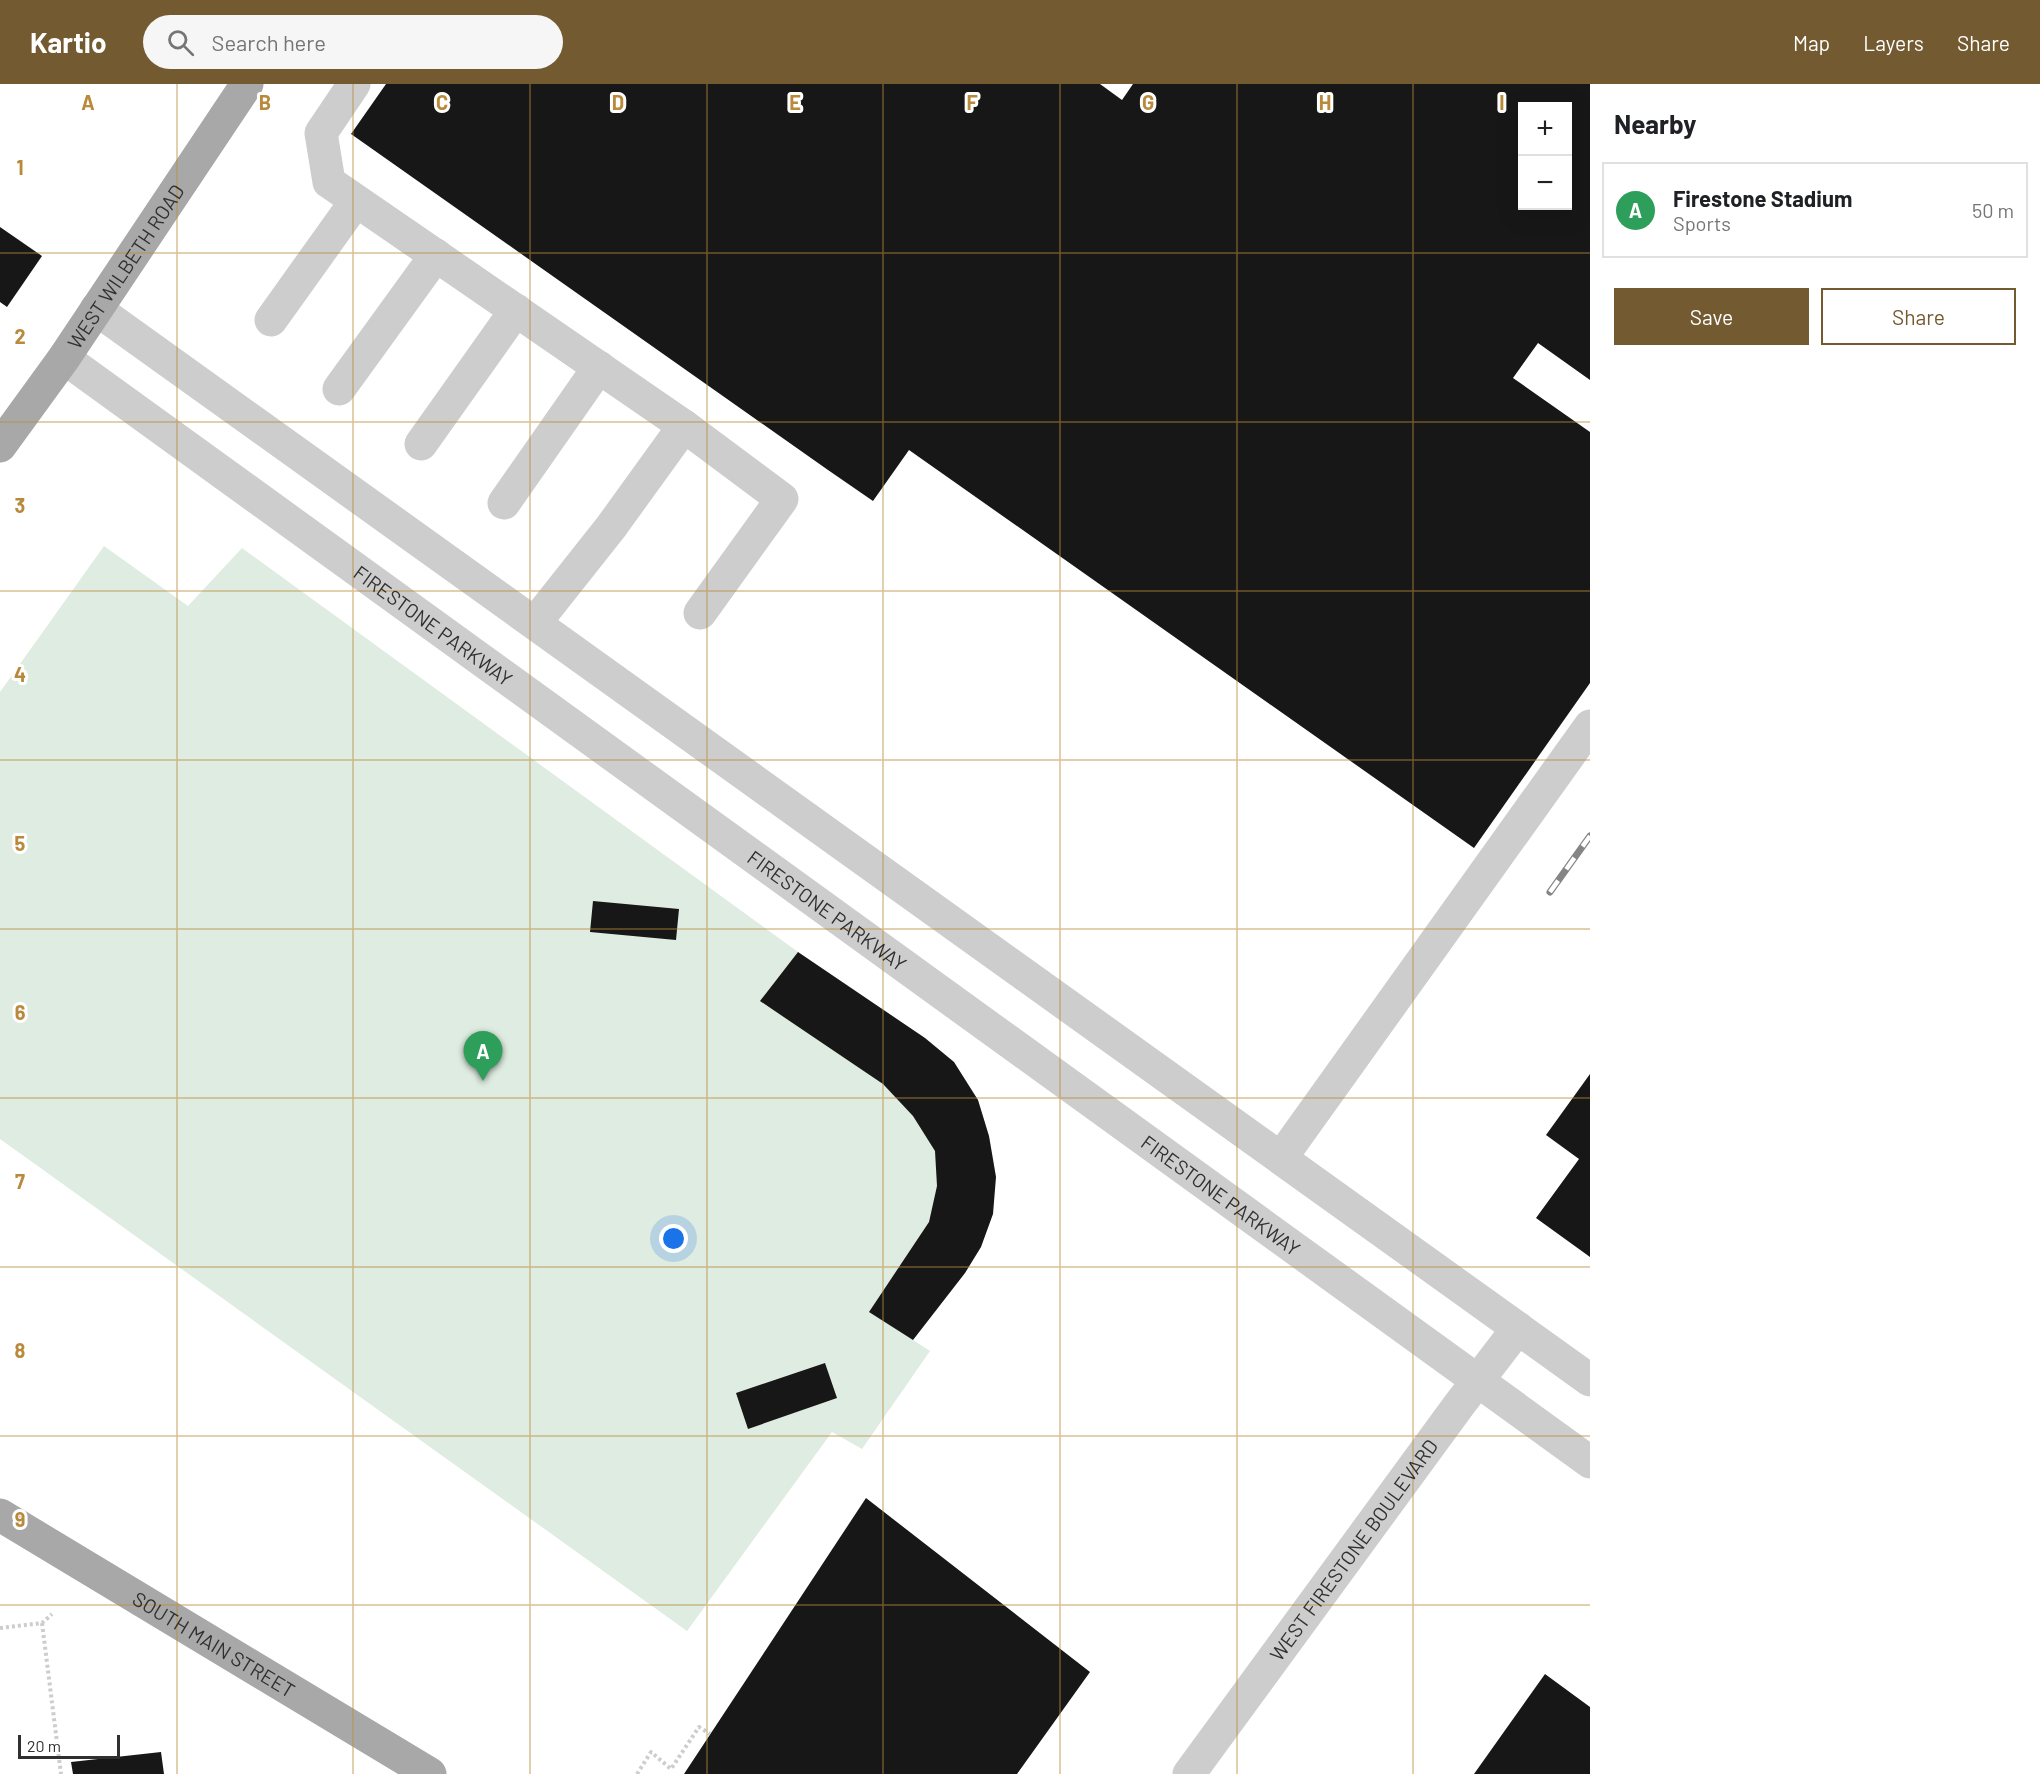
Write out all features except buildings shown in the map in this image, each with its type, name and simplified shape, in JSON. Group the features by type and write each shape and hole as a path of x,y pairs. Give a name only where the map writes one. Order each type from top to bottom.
{"main road":[{"name":"WEST WILBETH ROAD","path":"0,446 64,358 247,84"},
{"name":"SOUTH MAIN STREET","path":"0,1515 430,1774"}],"street":[{"path":"354,84 321,133 329,182 684,426 782,499 700,613"},
{"path":"271,320 356,201"},
{"path":"339,389 436,255"},
{"path":"96,309 1590,1380"},
{"path":"421,444 516,310"},
{"name":"FIRESTONE PARKWAY","path":"64,358 1590,1462"},
{"path":"504,503 599,367"},
{"path":"535,623 611,527 684,426"},
{"path":"1281,1158 1590,726"},
{"name":"WEST FIRESTONE BOULEVARD","path":"1189,1774 1518,1328"}],"path":[{"path":"0,1628 42,1623 52,1614"},
{"path":"42,1623 61,1774"},
{"path":"637,1774 651,1752 671,1769 699,1727 710,1734"}],"shaded area":[{"path":"104,546 188,606 242,548 798,952 925,1038 954,1062 978,1100 989,1136 996,1177 981,1247 965,1273 913,1340 930,1351 862,1449 832,1432 687,1631 0,1139 0,692"}],"railway":[{"path":"1550,892 1590,836"}],"place":[{"name":"Firestone Stadium","path":"483,1081"}]}
